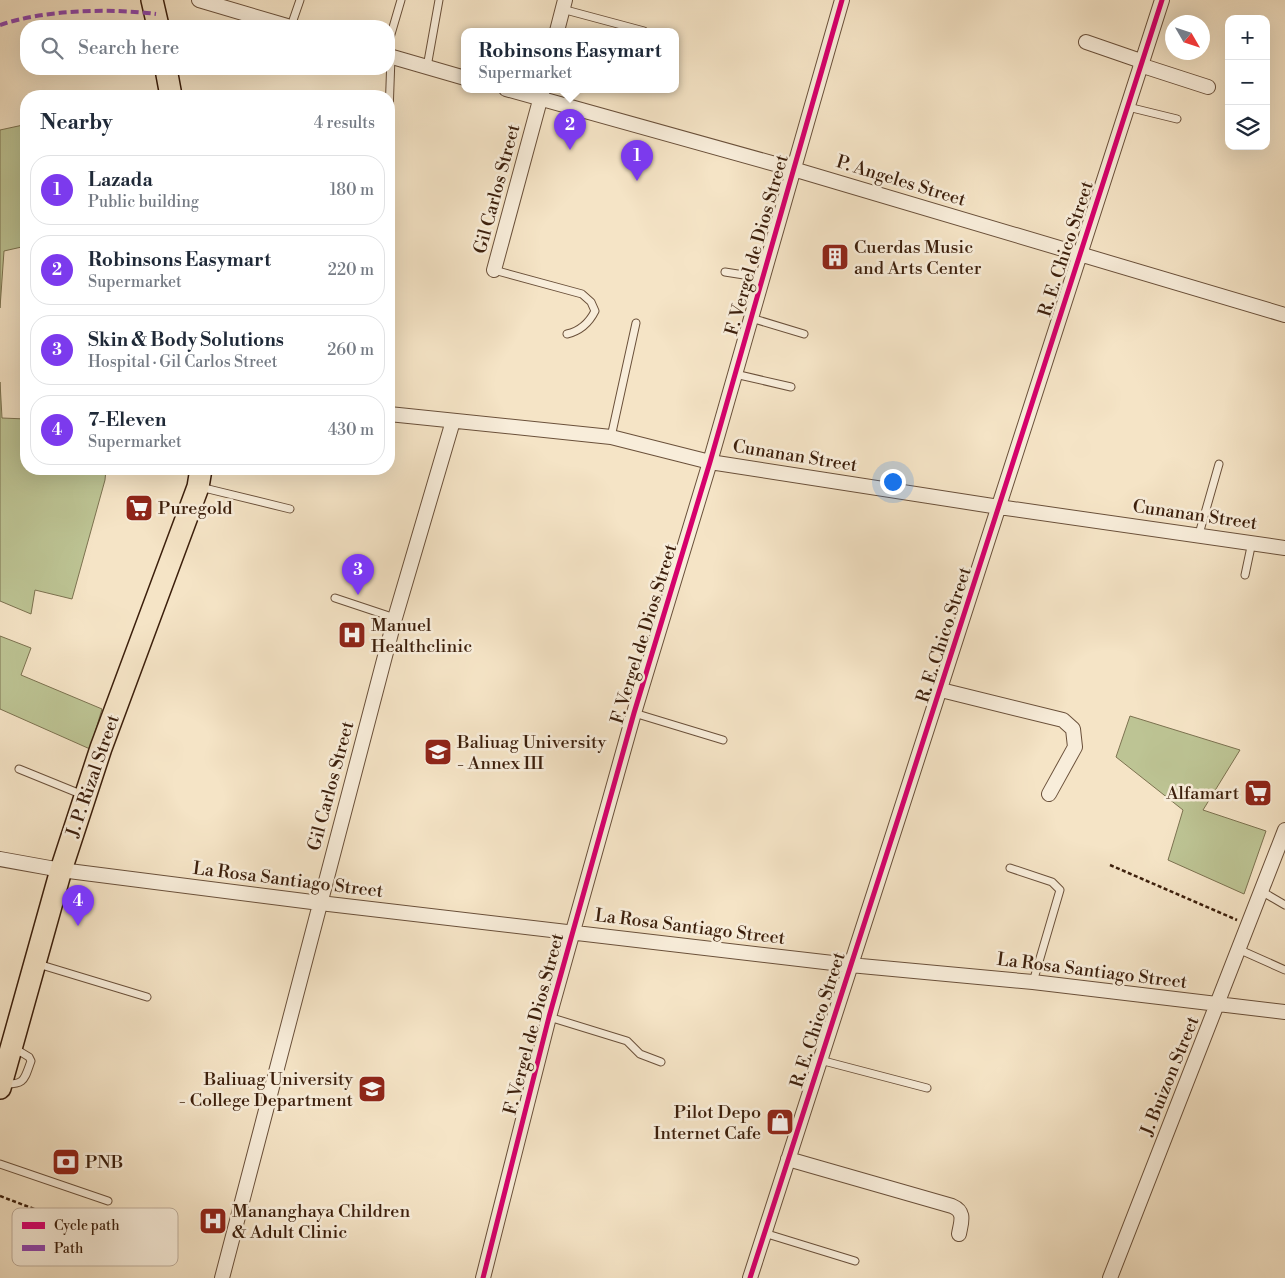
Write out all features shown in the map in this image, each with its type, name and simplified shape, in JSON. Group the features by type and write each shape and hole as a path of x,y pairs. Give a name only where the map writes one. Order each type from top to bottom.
{"main road":[{"path":"152,0 157,20"},
{"path":"167,75 170,90"},
{"name":"J. P. Rizal Street","path":"1,1086 61,870 85,796 199,478"}],"street":[{"path":"199,0 219,3 269,20"},
{"name":"F. Vergel de Dios Street","path":"483,1278 549,1016 572,933 634,713 752,318 842,0"},
{"name":"R. E. Chico Street","path":"750,1278 1162,0"},
{"path":"558,28 563,4"},
{"path":"1086,42 1208,87"},
{"path":"395,58 461,77"},
{"name":"P. Angeles Street","path":"542,94 1285,315"},
{"name":"Gil Carlos Street","path":"494,270 542,94"},
{"name":"Cunanan Street","path":"395,415 611,437 710,462 999,508 1252,541 1285,548"},
{"name":"Gil Carlos Street","path":"222,1278 395,618 454,421"},
{"path":"941,690 1063,720 1068,724 1075,735 1075,747 1048,794"},
{"name":"J. Buizon Street","path":"1110,1278 1285,830"},
{"name":"La Rosa Santiago Street","path":"0,859 61,870 320,903 850,965 1033,982 1285,1012"},
{"path":"788,1158 959,1209 962,1214 959,1234"}],"lane":[{"path":"293,20 300,0"},
{"path":"395,20 400,0"},
{"path":"428,67 439,0"},
{"path":"563,4 635,28"},
{"path":"389,90 390,75"},
{"path":"1128,106 1177,119"},
{"path":"494,270 582,294 591,302 595,311 591,320 577,332 567,334"},
{"path":"725,272 763,278"},
{"path":"752,318 804,334"},
{"path":"611,437 636,322"},
{"path":"735,374 791,387"},
{"path":"1200,534 1219,464"},
{"path":"199,478 290,509"},
{"path":"1245,576 1252,541"},
{"path":"335,598 395,618"},
{"path":"634,713 723,740"},
{"path":"19,769 85,796"},
{"path":"1010,868 1052,882 1060,890 1033,982"},
{"path":"1260,891 1285,905"},
{"path":"1238,950 1285,970"},
{"path":"36,964 147,997"},
{"path":"549,1016 626,1041 640,1054 661,1062"},
{"path":"819,1060 927,1088"},
{"path":"0,1164 108,1202"},
{"path":"764,1233 855,1261"}],"path":[{"path":"1110,865 1248,924"},
{"path":"0,1196 32,1208"}],"green space":[{"path":"20,126 20,247 4,251 0,308 0,130"},
{"path":"0,382 2,418 20,419 20,475 105,475 72,599 35,590 31,614 0,601"},
{"path":"0,636 31,648 21,675 102,709 90,749 0,709"},
{"path":"1130,716 1240,750 1203,810 1266,831 1244,894 1168,860 1183,810 1116,757"}],"marked path":[{"path":"0,25 56,13 118,11 156,14"}],"cycle path":[{"path":"483,1278 549,1017 634,713 710,462 842,0"},
{"path":"750,1278 1162,0"}],"place":[{"name":"Robinsons Easymart","path":"570,150"},
{"name":"Lazada","path":"637,181"},
{"name":"Cuerdas Music and Arts Center","path":"835,257"},
{"name":"Puregold","path":"139,508"},
{"name":"Skin & Body Solutions","path":"358,595"},
{"name":"Manuel Healthclinic","path":"352,635"},
{"name":"Baliuag University - Annex III","path":"438,752"},
{"name":"Alfamart","path":"1258,793"},
{"name":"7-Eleven","path":"78,926"},
{"name":"Baliuag University - College Department","path":"372,1089"},
{"name":"Pilot Depo Internet Cafe","path":"780,1122"},
{"name":"PNB","path":"66,1162"},
{"name":"Mananghaya Children & Adult Clinic","path":"213,1221"}]}
